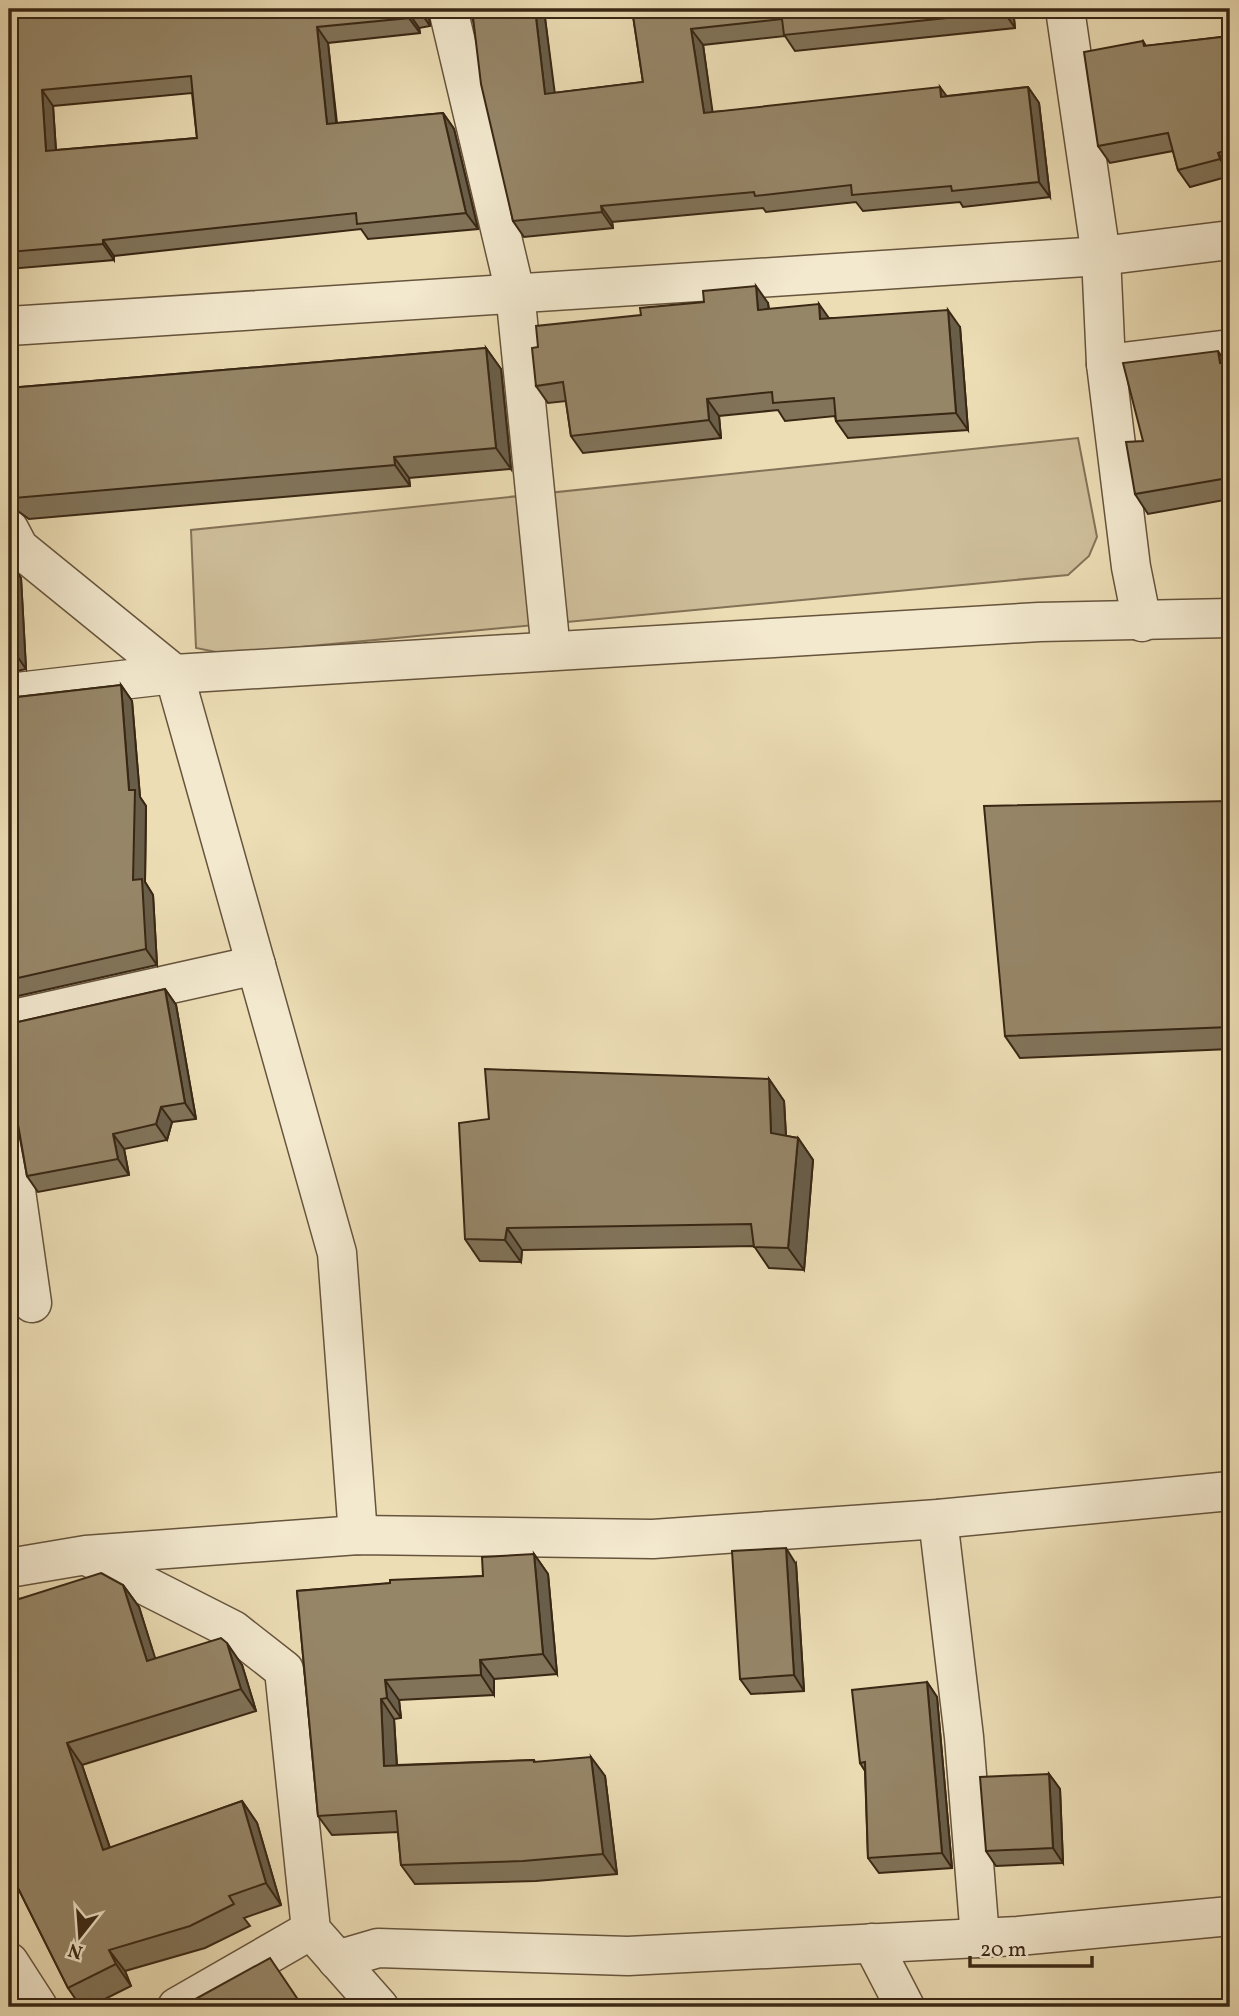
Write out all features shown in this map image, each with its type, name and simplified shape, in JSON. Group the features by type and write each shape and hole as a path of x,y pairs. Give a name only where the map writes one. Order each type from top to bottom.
{"street":[{"path":"448,9 515,292 551,651"},
{"path":"1065,9 1101,256 1107,364 1131,567 1142,622"},
{"path":"9,326 1101,256 1230,240"},
{"path":"1107,364 1230,349"},
{"path":"9,529 19,548 174,674 337,1253 358,1535"},
{"path":"9,693 174,674 1039,622 1142,622 1230,618"},
{"path":"9,1020 256,965"},
{"path":"9,1142 32,1303"},
{"path":"9,1568 86,1555 358,1535 653,1539 938,1519 1230,1491"},
{"path":"938,1519 965,1749 980,1938"},
{"path":"86,1555 233,1630 284,1670 311,1930 379,2007"},
{"path":"337,1960 378,1948 628,1956 980,1938 1230,1916"},
{"path":"177,2007 311,1930"},
{"path":"872,1943 905,2007"},
{"path":"9,1962 38,2007"}],"shaded area":[{"path":"1078,438 1097,537 1089,556 1068,575 226,654 196,648 191,530"}],"building":[{"path":"9,9 419,10 408,12 409,18 317,27 327,124 443,113 466,213 357,224 356,213 103,240 103,244 9,252","holes":["191,76 197,138 46,151 42,90"]},
{"path":"472,9 535,9 545,94 643,82 632,9 1004,9 1004,12 784,35 782,19 691,29 704,113 940,87 941,97 1028,87 1039,182 952,191 951,186 852,195 851,185 755,196 754,192 601,206 602,212 513,221 481,84"},
{"path":"1230,36 1230,149 1218,153 1220,159 1178,170 1168,133 1098,146 1084,52 1143,41 1144,46"},
{"path":"756,286 758,310 819,304 820,319 948,310 956,413 836,421 834,398 773,403 772,392 707,399 709,420 571,436 563,382 536,386 532,348 538,347 536,326 641,315 640,308 704,302 703,291"},
{"path":"486,348 496,448 394,457 395,465 14,498 9,494 9,388"},
{"path":"1218,351 1220,363 1230,361 1230,492 1228,478 1135,494 1126,442 1143,441 1123,363"},
{"path":"9,562 15,653 9,655"},
{"path":"121,685 129,790 135,790 133,880 142,879 146,949 9,980 9,698"},
{"path":"1230,801 1230,1027 1005,1036 984,806"},
{"path":"165,989 185,1103 161,1107 156,1124 113,1134 118,1159 27,1176 16,1113 9,1108 9,1024"},
{"path":"485,1069 769,1079 771,1133 798,1138 788,1248 754,1247 751,1224 507,1228 505,1240 465,1239 459,1123 489,1119"},
{"path":"786,1548 794,1675 740,1679 732,1551"},
{"path":"534,1554 543,1654 480,1660 481,1675 385,1680 387,1698 381,1699 384,1766 534,1762 591,1757 603,1854 523,1861 401,1865 396,1811 318,1816 297,1591 390,1583 390,1580 483,1576 482,1557"},
{"path":"101,1573 123,1585 147,1661 221,1638 227,1643 241,1689 67,1743 103,1850 242,1801 266,1883 229,1896 234,1904 190,1926 109,1950 116,1964 68,1988 9,1870 9,1586 16,1600"},
{"path":"927,1682 942,1853 868,1858 865,1762 860,1763 852,1690"},
{"path":"1049,1774 1053,1848 986,1851 980,1777"},
{"path":"270,1958 303,2007 181,2007"}]}
